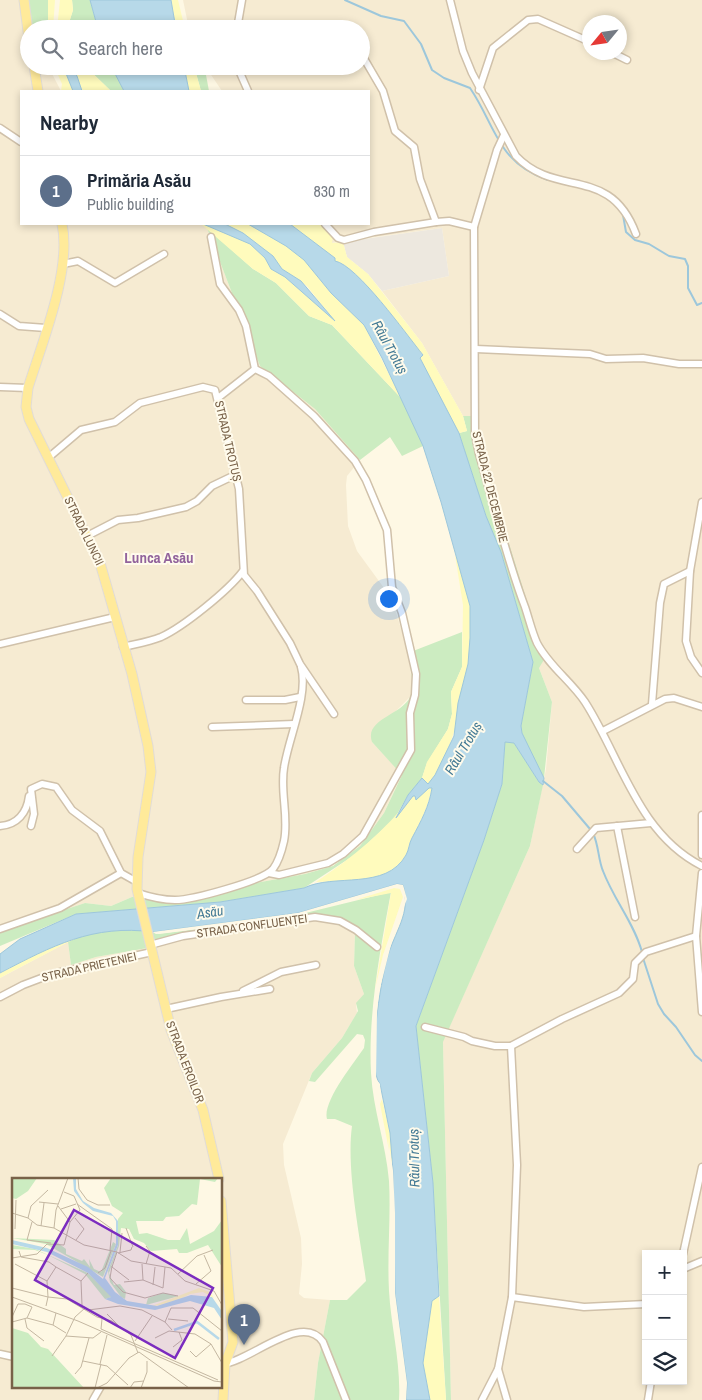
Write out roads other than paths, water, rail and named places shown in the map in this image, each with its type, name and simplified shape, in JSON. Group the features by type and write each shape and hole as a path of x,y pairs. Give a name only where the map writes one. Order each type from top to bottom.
{"main road":[{"path":"24,0 27,20"},
{"path":"35,75 38,90"},
{"name":"STRADA LUNCII","path":"62,225 65,247 63,264 28,388 27,413 100,563 136,690 150,762 150,783 138,857 136,882 140,904"},
{"name":"STRADA EROILOR","path":"140,904 174,1038 188,1069 205,1117 219,1178"},
{"path":"222,1230 223,1260 233,1342 223,1364 223,1400"}],"street":[{"path":"239,20 242,0"},
{"path":"450,0 466,60 501,141 526,167 564,181 605,192 630,217 636,234"},
{"path":"479,90 494,48 528,20 538,19 582,38"},
{"path":"370,68 383,90 395,131 414,146 420,179 436,222"},
{"path":"241,75 248,90"},
{"path":"0,128 20,141"},
{"name":"STRADA 22 DECEMBRIE","path":"501,141 474,227 476,349 474,434 517,587 538,643 548,660 583,700 603,731 632,792 651,823 689,859 702,866"},
{"path":"326,225 338,238 344,240 374,232 436,222 449,221 474,227"},
{"path":"212,237 220,284 239,310 246,326 255,369"},
{"path":"63,264 74,260 78,261 115,282 164,254"},
{"path":"0,314 19,326 46,328"},
{"path":"476,349 590,354 606,358 643,358 679,364 702,364"},
{"path":"218,398 255,369"},
{"path":"138,893 161,899 178,900 239,885 269,873 279,875 328,863 343,854 362,836 411,750 410,713 416,674 402,613 392,587 387,530 366,480 355,461 314,416 269,376 255,369"},
{"path":"0,387 28,388"},
{"name":"STRADA TROTUȘ","path":"48,458 81,430 115,422 140,404 207,387 216,390 239,488 244,555 243,571"},
{"path":"87,536 118,520 138,518 186,507 197,501 212,486 235,475"},
{"path":"702,502 690,571 686,641 692,657 702,673"},
{"path":"123,647 169,633 193,615 243,571 290,642 300,664 334,714"},
{"path":"652,704 660,603 664,584 690,571"},
{"path":"0,644 115,616"},
{"path":"269,873 279,858 284,841 282,780 300,697 302,675 300,664"},
{"path":"246,700 285,700 300,697"},
{"path":"603,731 652,704 674,698 702,707"},
{"path":"212,727 294,724"},
{"path":"0,826 10,824 21,817 28,806 30,792 33,787 42,784 51,785 59,790 72,810 100,831 122,874 136,882"},
{"path":"30,792 34,814 31,826"},
{"path":"702,815 702,855"},
{"path":"577,849 596,828 651,823"},
{"path":"617,826 635,917"},
{"path":"702,873 696,936 702,1012"},
{"path":"0,929 60,908 122,874"},
{"name":"STRADA CONFLUENȚEI","path":"151,949 183,936 315,917 333,919 344,924 377,946"},
{"path":"425,1027 480,1043 510,1046 562,1019 619,993 633,979 636,963 646,952 696,936"},
{"name":"STRADA PRIETENIEI","path":"0,997 23,985 52,974 151,949"},
{"path":"230,995 281,972 316,965"},
{"path":"166,1009 230,995 270,990"},
{"path":"482,1400 498,1369 512,1297 517,1165 516,1117 510,1046"},
{"path":"684,1250 702,1167"},
{"path":"687,1267 702,1260"},
{"path":"512,1297 584,1307 642,1304"},
{"path":"223,1364 291,1334 310,1331 318,1335 323,1342 346,1400"},
{"path":"498,1369 508,1400"},
{"path":"648,1400 650,1385"},
{"path":"93,1400 100,1388"}],"water":[{"path":"90,0 171,0 174,20 96,20"},
{"path":"67,75 77,76 82,90 73,90"},
{"path":"116,75 186,75 189,90 123,90"},
{"path":"205,225 227,225 243,233 273,256 282,269 301,281 335,321 285,277 271,269 265,258 250,244"},
{"path":"250,225 291,225 335,258 335,261 356,274 423,355 420,358 459,433 486,516 501,552 533,662 521,726 522,733 544,778 543,785 539,782 514,743 505,742 502,784 484,840 416,1026 433,1183 439,1296 432,1301 423,1363 430,1400 406,1400 407,1383 395,1293 393,1171 390,1133 374,1060 378,1004 384,970 404,914 405,895 403,885 397,884 298,913 153,932 131,930 92,934 55,946 0,973 0,954 20,939 76,914 220,902 304,888 316,884 373,877 386,873 397,866 406,855 411,840 427,808 432,788 429,788 416,800 415,796 413,796 396,818 408,795 422,778 428,784 435,775 454,736 458,703 468,664 470,606 423,446 382,358 364,325 331,293 304,260 286,246"}],"waterway":[{"path":"345,0 381,16 404,21 421,44 432,70 444,78 470,88 508,153 518,164 531,173 548,180"},
{"path":"623,215 626,232 635,240 649,244 669,256 685,259 688,266 688,288 697,305 702,303"},
{"path":"543,781 562,796 590,829"},
{"path":"593,833 603,871 634,931 642,952"},
{"path":"643,958 658,1004 695,1055 702,1061"}],"place":[{"name":"Primăria Asău","path":"244,1345"}],"district":[{"name":"Lunca Asău","path":"159,557"}],"water label":[{"name":"Râul Trotuș","path":"390,347"},
{"name":"Râul Trotuș","path":"463,748"},
{"name":"Asău","path":"210,912"},
{"name":"Râul Trotuș","path":"414,1158"}]}
